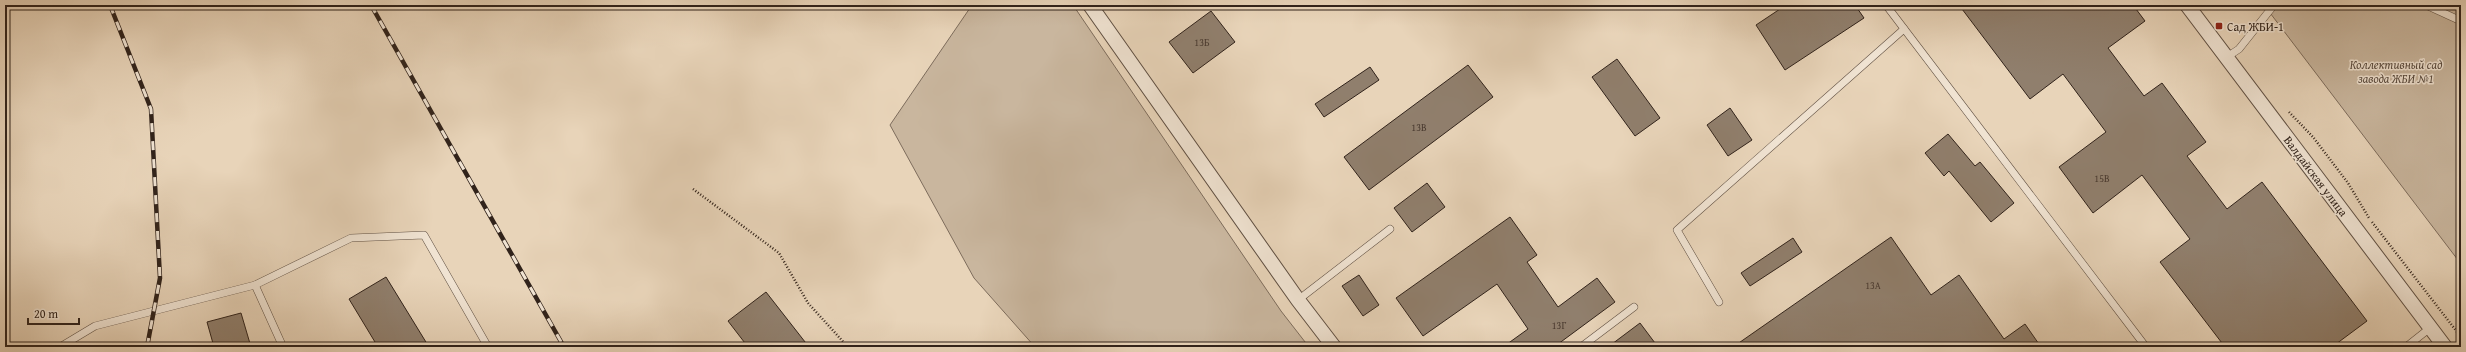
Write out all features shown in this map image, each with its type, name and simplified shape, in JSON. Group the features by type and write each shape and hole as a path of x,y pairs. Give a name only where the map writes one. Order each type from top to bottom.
{"street":[{"path":"1090,5 1298,300 1334,347"},
{"name":"Валдайская улица","path":"2187,5 2445,347"}],"lane":[{"path":"1886,5 2146,347"},
{"path":"2226,57 2239,48 2274,5"},
{"path":"2426,5 2461,21"},
{"path":"1719,302 1677,230 1904,29"},
{"path":"1298,300 1390,229"},
{"path":"60,347 95,326 254,285 351,238 424,235 488,347"},
{"path":"254,285 283,347"},
{"path":"1581,347 1634,307"},
{"path":"2406,347 2430,328"}],"path":[{"path":"2283,106 2313,137 2348,183 2368,216 2461,337"},
{"path":"693,189 779,254 808,303 848,347"}],"green space":[{"path":"972,5 1073,5 1281,311 1309,347 1035,347 974,278 890,125"},
{"name":"Коллективный сад завода ЖБИ №1","path":"2264,5 2461,5 2461,264"}],"building":[{"path":"1786,5 1855,5 1864,18 1785,70 1756,25"},
{"path":"1959,5 2133,5 2145,21 2108,48 2144,96 2162,83 2206,142 2187,156 2227,209 2262,182 2367,321 2332,347 2225,347 2160,262 2190,239 2142,175 2093,213 2059,167 2106,132 2063,74 2030,99"},
{"path":"1211,11 1235,42 1193,73 1169,42"},
{"path":"1617,59 1660,118 1635,136 1592,77"},
{"path":"1468,65 1493,97 1369,190 1344,157"},
{"path":"1370,67 1379,80 1324,117 1315,104"},
{"path":"1730,108 1752,140 1728,156 1707,125"},
{"path":"1948,134 1975,166 1980,162 2014,203 1991,222 1949,171 1944,176 1925,153"},
{"path":"1427,183 1445,207 1412,232 1394,208"},
{"path":"1510,217 1537,255 1527,262 1558,307 1597,278 1615,302 1554,347 1503,347 1528,329 1497,284 1423,336 1396,298"},
{"path":"1891,237 1931,295 1959,275 2004,339 2025,324 2041,347 1733,347"},
{"path":"1793,238 1802,252 1750,286 1741,273"},
{"path":"1359,275 1379,305 1363,316 1342,286"},
{"path":"386,277 429,347 378,347 349,299"},
{"path":"766,292 809,347 748,347 728,321"},
{"path":"241,313 251,347 214,347 207,322"},
{"path":"1640,323 1658,347 1608,347"}],"railway":[{"path":"110,5 151,109 160,278 147,347"},
{"path":"371,5 564,347"}],"place":[{"name":"Сад ЖБИ-1","path":"2219,26"}]}
